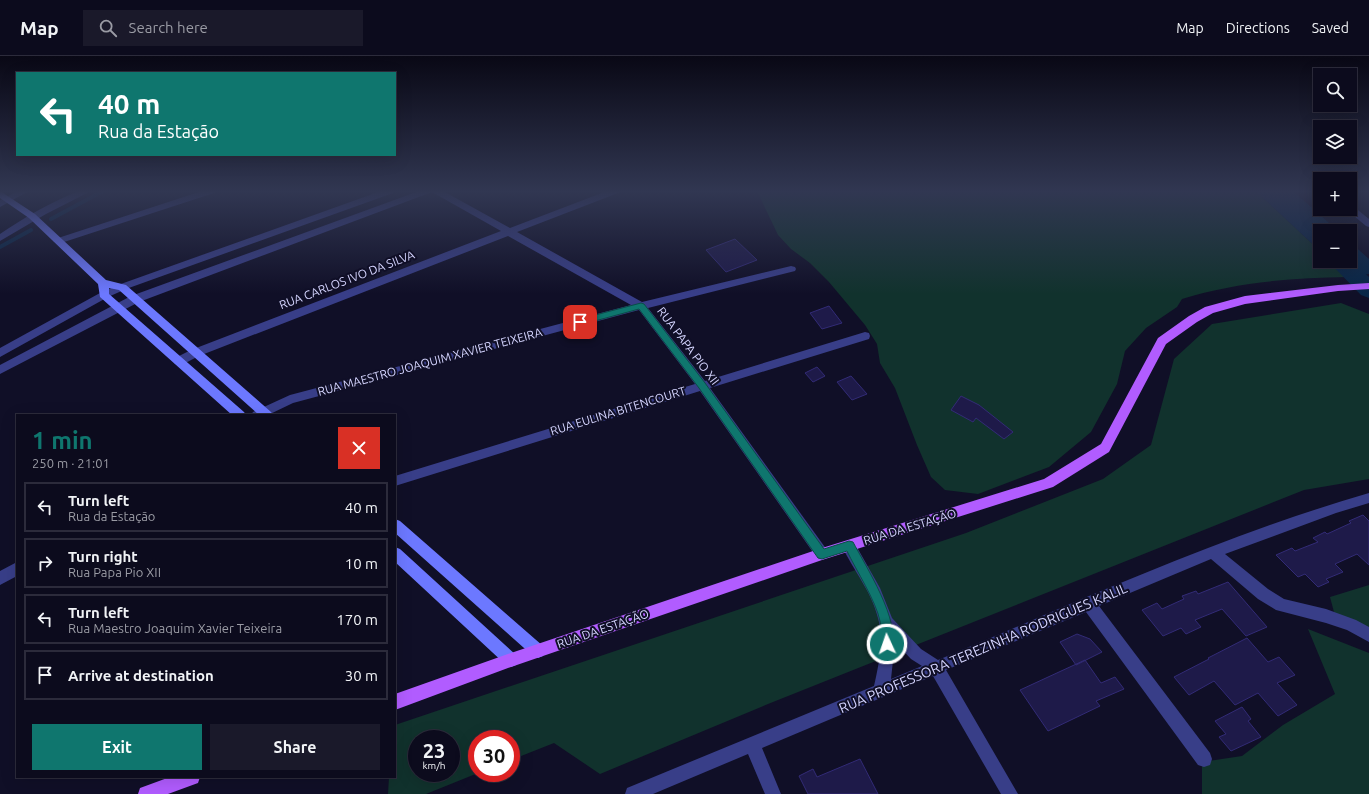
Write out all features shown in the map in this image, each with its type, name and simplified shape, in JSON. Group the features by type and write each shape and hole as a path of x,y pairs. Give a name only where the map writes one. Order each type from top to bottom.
{"main road":[{"name":"RUA DA ESTAÇÃO","path":"396,702 511,660 822,554 1048,483 1105,448 1162,341 1209,310 1245,300 1338,288 1369,286"},
{"path":"146,794 189,778"}],"street":[{"path":"0,238 18,225"},
{"path":"42,225 103,284 122,287 262,414"},
{"path":"58,241 106,225"},
{"path":"0,353 104,295 122,287 294,225"},
{"path":"0,370 135,299 335,225"},
{"name":"RUA PAPA PIO XII","path":"499,225 641,306 702,385 822,554"},
{"name":"RUA CARLOS IVO DA SILVA","path":"179,361 195,353 524,225"},
{"name":"RUA MAESTRO JOAQUIM XAVIER TEIXEIRA","path":"262,414 290,399 641,306 791,269"},
{"path":"103,284 104,295 239,414"},
{"name":"RUA EULINA BITENCOURT","path":"396,481 702,385 865,336"},
{"name":"RUA PROFESSORA TEREZINHA RODRIGUES KALIL","path":"633,794 1213,552 1335,508 1369,498"},
{"path":"396,526 538,651"},
{"path":"849,546 876,597 886,620 916,654 936,668 1010,794"},
{"path":"1213,552 1263,594 1281,605 1326,616 1351,625 1369,635"},
{"path":"396,554 511,660"},
{"path":"0,579 16,569"},
{"path":"1088,604 1204,759"},
{"path":"881,691 888,656 886,620"},
{"path":"752,745 773,794"}],"green space":[{"path":"773,225 1293,225 1313,244 1313,268 1338,268 1348,277 1306,278 1264,282 1202,293 1182,299 1177,307 1146,328 1125,351 1117,384 1091,432 1049,467 978,494 945,490 931,477 895,388 880,363 877,344 865,325 829,282 810,263 791,249 778,235"},
{"path":"1341,303 1369,314 1369,479 1304,490 768,704 600,774 554,743 520,756 520,730 468,730 468,777 460,780 460,730 408,730 408,782 456,782 426,794 388,794 389,778 396,778 396,725 966,533 1103,479 1151,445 1174,359 1212,324"},
{"path":"1369,585 1369,633 1334,612 1330,597"},
{"path":"1308,629 1369,653 1369,794 1202,794 1202,762 1242,756 1283,725 1335,694"}],"water":[{"path":"1293,225 1313,225 1313,244"},
{"path":"1357,248 1369,259 1369,274 1348,277 1338,268 1357,268"}],"building":[{"path":"735,239 757,260 726,272 706,250"},
{"path":"829,306 842,323 822,329 810,313"},
{"path":"817,367 825,376 813,382 805,373"},
{"path":"851,376 867,394 852,400 837,382"},
{"path":"961,396 979,405 1013,432 1004,439 976,418 973,422 951,410"},
{"path":"1363,515 1369,521 1369,565 1357,554 1335,564 1343,572 1326,579 1329,582 1318,587 1305,574 1298,577 1276,555 1292,548 1295,551 1318,542 1313,538 1325,532 1327,534 1351,523 1349,521"},
{"path":"1228,582 1267,627 1246,636 1222,609 1195,620 1201,627 1186,634 1181,628 1163,636 1142,610 1157,603 1162,609 1184,599 1182,596 1196,591 1198,594"},
{"path":"1077,634 1090,639 1102,652 1076,665 1060,642"},
{"path":"1247,638 1268,662 1279,657 1295,675 1277,683 1297,705 1278,716 1258,693 1235,705 1214,681 1189,695 1174,677"},
{"path":"1085,660 1101,683 1115,677 1124,689 1096,701 1100,706 1048,731 1020,690"},
{"path":"1242,707 1251,719 1248,721 1261,737 1231,751 1219,737 1226,734 1215,721"},
{"path":"860,759 878,794 808,794 799,776 813,769 817,777"}],"waterway":[{"path":"0,247 31,230"},
{"path":"1346,268 1369,290"}],"route":[{"path":"580,322 641,306 702,385 822,554 849,546 876,597 886,620 887,644"}]}
